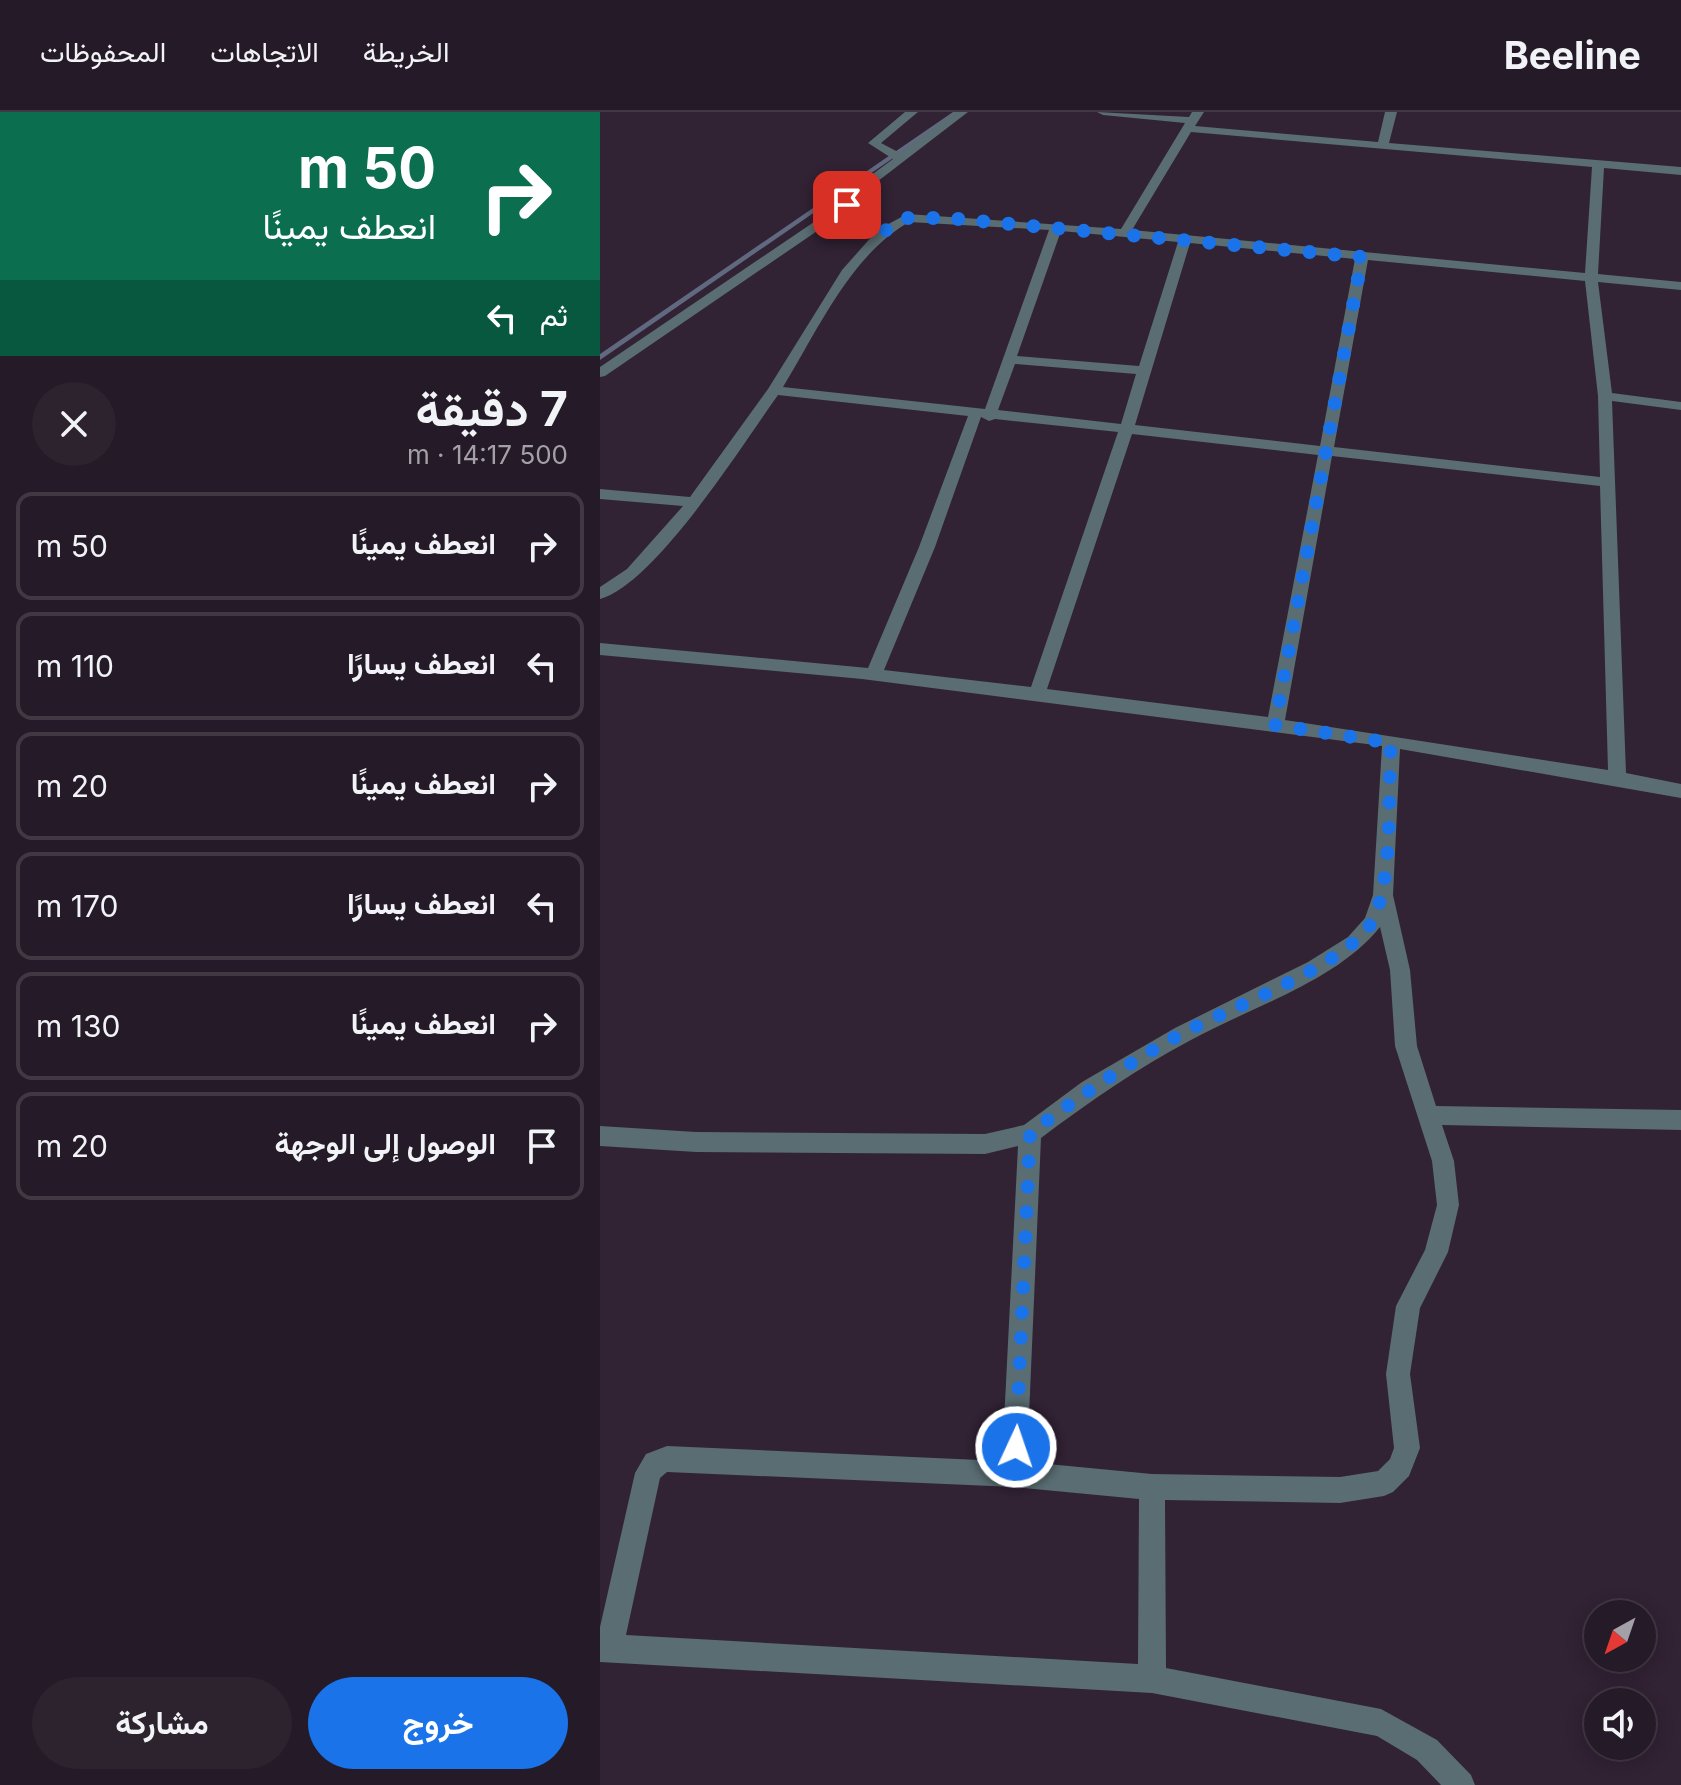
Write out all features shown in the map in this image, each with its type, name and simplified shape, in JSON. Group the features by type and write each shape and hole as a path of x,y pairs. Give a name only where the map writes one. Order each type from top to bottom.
{"street":[{"path":"900,158 874,143 912,112"},
{"path":"600,373 847,205 851,196 962,112"},
{"path":"1103,112 1382,147 1681,171"},
{"path":"1382,147 1391,112"},
{"path":"1124,234 1194,121"},
{"path":"1598,165 1591,278 1605,396 1617,778"},
{"path":"847,205 853,214 881,233"},
{"path":"600,594 633,573 694,502 774,390 825,304 881,233 907,218 1056,227 1681,286"},
{"path":"873,676 1008,359 1056,227"},
{"path":"1037,694 1126,431 1185,239"},
{"path":"1275,725 1362,257"},
{"path":"1008,359 1144,371"},
{"path":"774,390 982,416 1607,482"},
{"path":"1605,396 1681,406"},
{"path":"600,494 694,502"},
{"path":"600,649 1037,694 1275,725 1617,778 1681,791"},
{"path":"1391,743 1383,895 1400,970 1406,1046 1443,1161 1448,1205 1436,1252 1408,1306 1398,1374 1407,1448 1400,1467 1384,1483 1340,1490 1152,1487 1014,1474 667,1459 655,1463 648,1473 604,1648 1152,1679 1381,1723 1427,1750 1461,1785"},
{"path":"600,1136 696,1142 985,1144 1030,1133 1090,1089 1182,1034 1315,968 1355,943 1373,922 1383,895"},
{"path":"1430,1115 1681,1120"},
{"path":"1014,1474 1030,1133"},
{"path":"1152,1487 1152,1679"}],"waterway":[{"path":"600,358 957,112"}],"route":[{"path":"847,205 853,214 881,233 907,218 947,218 1362,257 1275,725 1391,743 1383,895 1373,922 1355,943 1315,968 1182,1034 1090,1089 1030,1133 1016,1447"}]}
